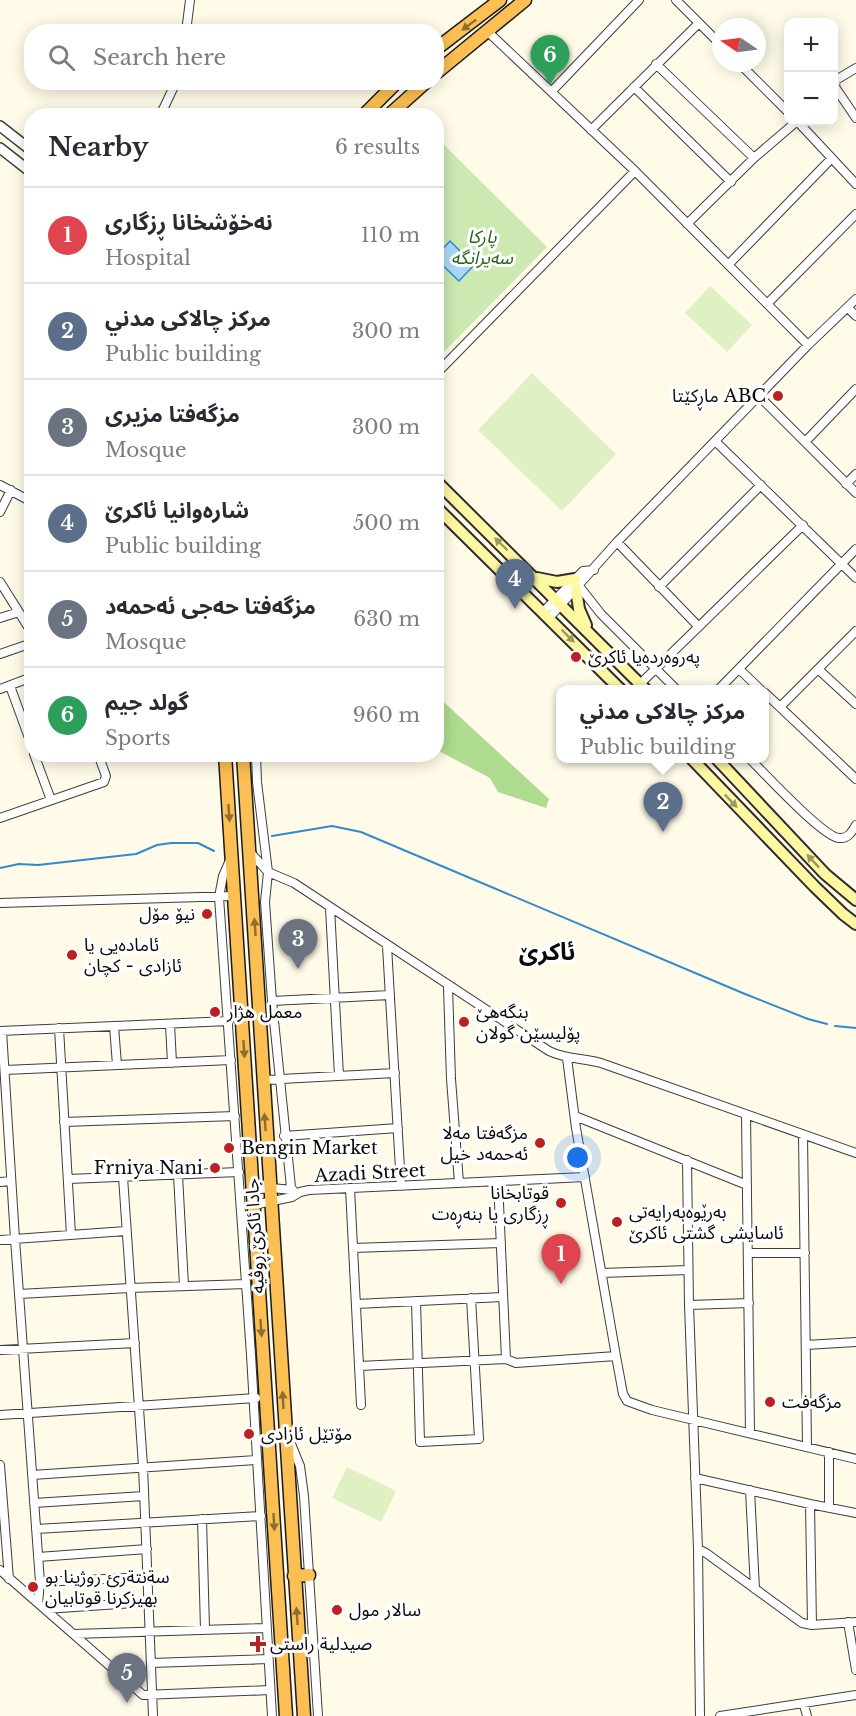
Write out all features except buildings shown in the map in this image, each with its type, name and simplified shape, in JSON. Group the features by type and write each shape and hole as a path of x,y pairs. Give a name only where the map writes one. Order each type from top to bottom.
{"highway":[{"path":"444,43 500,0"},
{"path":"444,66 525,0"},
{"path":"371,108 389,90"},
{"path":"397,108 417,90"},
{"name":"جادا ئاکرێ ڕوڤیە","path":"226,762 252,1190 254,1306 286,1716"},
{"name":"جادا ئاکرێ ڕوڤیە","path":"244,762 304,1716"},
{"path":"294,1576 309,1575"}],"main road":[{"path":"444,489 641,685"},
{"path":"444,515 616,685"},
{"path":"535,578 577,585 579,609 590,633"},
{"path":"700,763 822,894 856,924"},
{"path":"720,763 825,874 856,900"}],"street":[{"path":"187,24 190,0"},
{"path":"552,90 639,0"},
{"path":"675,0 685,3 699,23 712,36"},
{"path":"591,130 699,23"},
{"path":"486,30 635,171 808,345"},
{"path":"656,64 754,158"},
{"path":"838,79 856,68"},
{"path":"748,72 784,107"},
{"path":"634,87 731,182"},
{"path":"164,108 172,90"},
{"path":"838,95 856,118"},
{"path":"0,126 24,145"},
{"path":"687,224 754,158 792,126"},
{"path":"801,126 856,184"},
{"path":"13,137 1,149 24,167"},
{"path":"728,265 831,159"},
{"path":"444,366 635,171"},
{"path":"767,304 856,214"},
{"path":"546,615 577,585 584,571 594,570 617,542 808,345 856,299"},
{"path":"848,308 856,316"},
{"path":"805,442 856,389"},
{"path":"760,396 856,493"},
{"path":"716,441 856,578"},
{"path":"846,484 856,474"},
{"path":"0,485 24,497"},
{"path":"659,587 761,485"},
{"path":"0,512 11,490"},
{"path":"644,685 655,669 803,525"},
{"path":"617,542 698,626"},
{"path":"723,685 856,549"},
{"path":"0,583 24,621"},
{"path":"577,585 601,614 672,685"},
{"path":"0,618 19,612"},
{"path":"781,706 856,631"},
{"path":"0,654 24,646"},
{"path":"739,669 756,685"},
{"path":"819,669 856,704"},
{"path":"0,689 24,680"},
{"path":"10,686 24,724"},
{"path":"769,696 856,779"},
{"path":"37,762 51,800"},
{"path":"0,818 104,782 106,776 101,762"},
{"path":"256,762 268,872 265,902 272,1001 291,1193"},
{"path":"753,763 832,836 846,837 856,825"},
{"path":"250,852 268,872 294,883 448,987 549,1051 567,1058 601,1063 856,1153"},
{"path":"232,856 223,876 219,897 246,1284 254,1306"},
{"path":"252,880 268,872"},
{"path":"0,903 234,896"},
{"path":"330,908 339,1076"},
{"path":"387,946 401,1186"},
{"path":"448,987 459,1183"},
{"path":"272,1001 390,995"},
{"path":"38,1603 40,1582 11,1181 4,1124 5,1070 1,1031 229,1021"},
{"path":"170,1024 171,1063"},
{"path":"114,1026 117,1065"},
{"path":"59,1028 71,1235"},
{"path":"567,1058 616,1356 623,1394 627,1401 652,1410 856,1459"},
{"path":"5,1070 231,1060"},
{"path":"262,1080 395,1073"},
{"path":"746,1114 750,1433"},
{"path":"64,1122 235,1116"},
{"path":"575,1116 747,1185"},
{"path":"284,1136 398,1128"},
{"path":"803,1135 807,1447"},
{"path":"687,1160 688,1270 698,1549 700,1716"},
{"path":"68,1179 239,1172"},
{"path":"177,1175 184,1286"},
{"path":"123,1177 143,1466 153,1716"},
{"name":"Azadi Street","path":"252,1205 272,1202 291,1193 300,1192 585,1177"},
{"path":"0,1182 11,1181"},
{"path":"498,1181 506,1359"},
{"name":"Azadi Street","path":"252,1190 271,1188 291,1193"},
{"path":"350,1188 361,1406"},
{"path":"0,1240 126,1231"},
{"path":"353,1248 501,1243"},
{"path":"748,1253 805,1253"},
{"path":"602,1273 688,1270"},
{"path":"19,1294 246,1284"},
{"path":"356,1304 503,1297"},
{"path":"416,1301 420,1442 479,1439 471,1298"},
{"path":"689,1305 748,1303"},
{"path":"806,1346 856,1342"},
{"path":"0,1350 135,1343"},
{"path":"359,1366 506,1359 516,1363 616,1356"},
{"path":"0,1415 260,1397 256,1460 272,1716"},
{"path":"285,1433 297,1456 302,1476 318,1716"},
{"path":"829,1452 829,1508"},
{"path":"32,1475 256,1460"},
{"path":"0,1465 9,1578"},
{"path":"695,1478 856,1513"},
{"path":"750,1490 755,1589"},
{"path":"34,1503 144,1496"},
{"path":"810,1504 812,1625"},
{"path":"36,1529 261,1516"},
{"path":"202,1519 205,1629"},
{"path":"38,1557 147,1549"},
{"path":"698,1549 797,1620 812,1625 852,1622 856,1670"},
{"path":"0,1570 143,1695 270,1690"},
{"path":"40,1582 148,1577"},
{"path":"45,1609 150,1602"},
{"path":"74,1634 266,1628"},
{"path":"151,1663 268,1659"},
{"path":"720,1716 753,1714 856,1695"},
{"path":"804,1705 807,1716"}],"green space":[{"name":"پارکا سەیرانگه","path":"444,145 547,247 444,352"},
{"path":"710,286 752,325 727,352 685,313"},
{"path":"532,373 616,454 562,511 478,430"},
{"path":"444,702 549,799 546,808 498,792 490,778 444,754"},
{"path":"347,1467 396,1491 381,1522 332,1498"}],"water":[{"path":"450,241 474,265 459,281 444,267 444,247"}],"waterway":[{"path":"272,836 332,826 361,832 745,994 808,1019 827,1024"},
{"path":"0,868 19,864 38,865 136,854 157,845 171,843 198,843 214,851"},
{"path":"835,1026 856,1028"}],"place":[{"name":"گولد جیم","path":"550,85"},
{"name":"ماڕکێتا ABC","path":"778,396"},
{"name":"شارەوانیا ئاکرێ","path":"515,609"},
{"name":"پەروەردەیا ئاكرێ","path":"576,657"},
{"name":"مركز چالاکى مدني","path":"663,832"},
{"name":"نیۆ مۆل","path":"207,914"},
{"name":"ئامادەیی یا ئازادی - کچان","path":"72,955"},
{"name":"مزگەفتا مزیری","path":"298,969"},
{"name":"معمل هژار","path":"215,1012"},
{"name":"بنگە‌ھێ پۆلیسێن گولان","path":"464,1022"},
{"name":"مزگەفتا مەلا ئەحمەد خیل","path":"540,1143"},
{"name":"Bengin Market","path":"229,1148"},
{"name":"Frniya Nani","path":"215,1168"},
{"name":"قوتابخانا ڕزگاری یا بنەڕەت","path":"561,1203"},
{"name":"بەرێوەبەرایەتی ئاسایشی گشتی ئاکرێ","path":"617,1222"},
{"name":"نەخۆشخانا ڕزگاری","path":"561,1284"},
{"name":"مزگەفت","path":"770,1402"},
{"name":"مۆتێل ئازادی","path":"249,1434"},
{"name":"سةنتةرئ روژينا بو بهيزكرنا قوتابيان","path":"33,1587"},
{"name":"سالار مول","path":"337,1610"},
{"name":"صيدلية راستى","path":"258,1644"},
{"name":"مزگەفتا حەجی ئەحمەد","path":"127,1703"}],"district":[{"name":"ئاکرێ","path":"547,952"}]}
